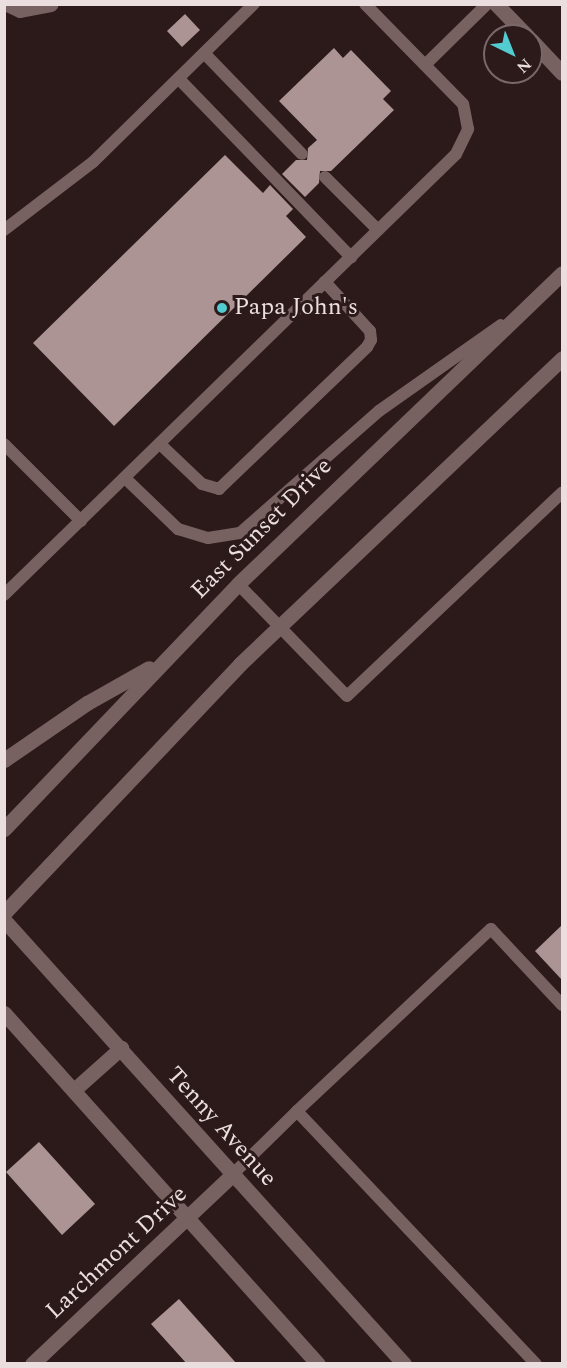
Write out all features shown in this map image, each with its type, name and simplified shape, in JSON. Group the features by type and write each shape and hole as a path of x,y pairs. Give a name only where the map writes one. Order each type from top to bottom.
{"main road":[{"path":"7,4 20,10 50,4"},
{"path":"496,4 515,24"},
{"path":"543,53 562,73"},
{"name":"East Sunset Drive","path":"4,829 238,584 562,273"},
{"path":"4,913 279,625 562,358"},
{"path":"4,760 87,703 162,661"},
{"name":"Tenny Avenue","path":"4,920 121,1047 404,1364"},
{"path":"4,1013 75,1089 318,1364"},
{"path":"75,1089 121,1047"},
{"name":"Larchmont Drive","path":"32,1364 233,1174"}],"lane":[{"path":"4,230 93,162 254,4"},
{"path":"4,595 456,154 468,129 463,104 365,4"},
{"path":"425,65 487,4"},
{"path":"205,54 302,154"},
{"path":"179,79 351,256"},
{"path":"326,177 378,230"},
{"path":"160,444 202,484 219,489 368,346 372,340 370,331 325,282"},
{"path":"125,478 178,529 208,538 240,533 379,411 522,310"},
{"path":"4,444 81,521"},
{"path":"238,584 347,696 562,493"},
{"path":"233,1174 491,929 562,1005"},
{"path":"297,1111 536,1364"}],"building":[{"path":"185,14 200,30 182,47 167,31"},
{"path":"334,48 343,58 351,50 391,91 383,99 394,110 331,171 320,171 319,183 305,197 282,174 296,160 307,160 308,148 317,140 279,101"},
{"path":"225,155 263,193 270,185 293,209 286,216 306,237 114,426 33,343"},
{"path":"562,925 562,980 535,951"},
{"path":"39,1142 95,1204 62,1235 6,1172"},
{"path":"179,1299 237,1364 187,1364 151,1324"}],"place":[{"name":"Papa John's","path":"222,308"}]}
